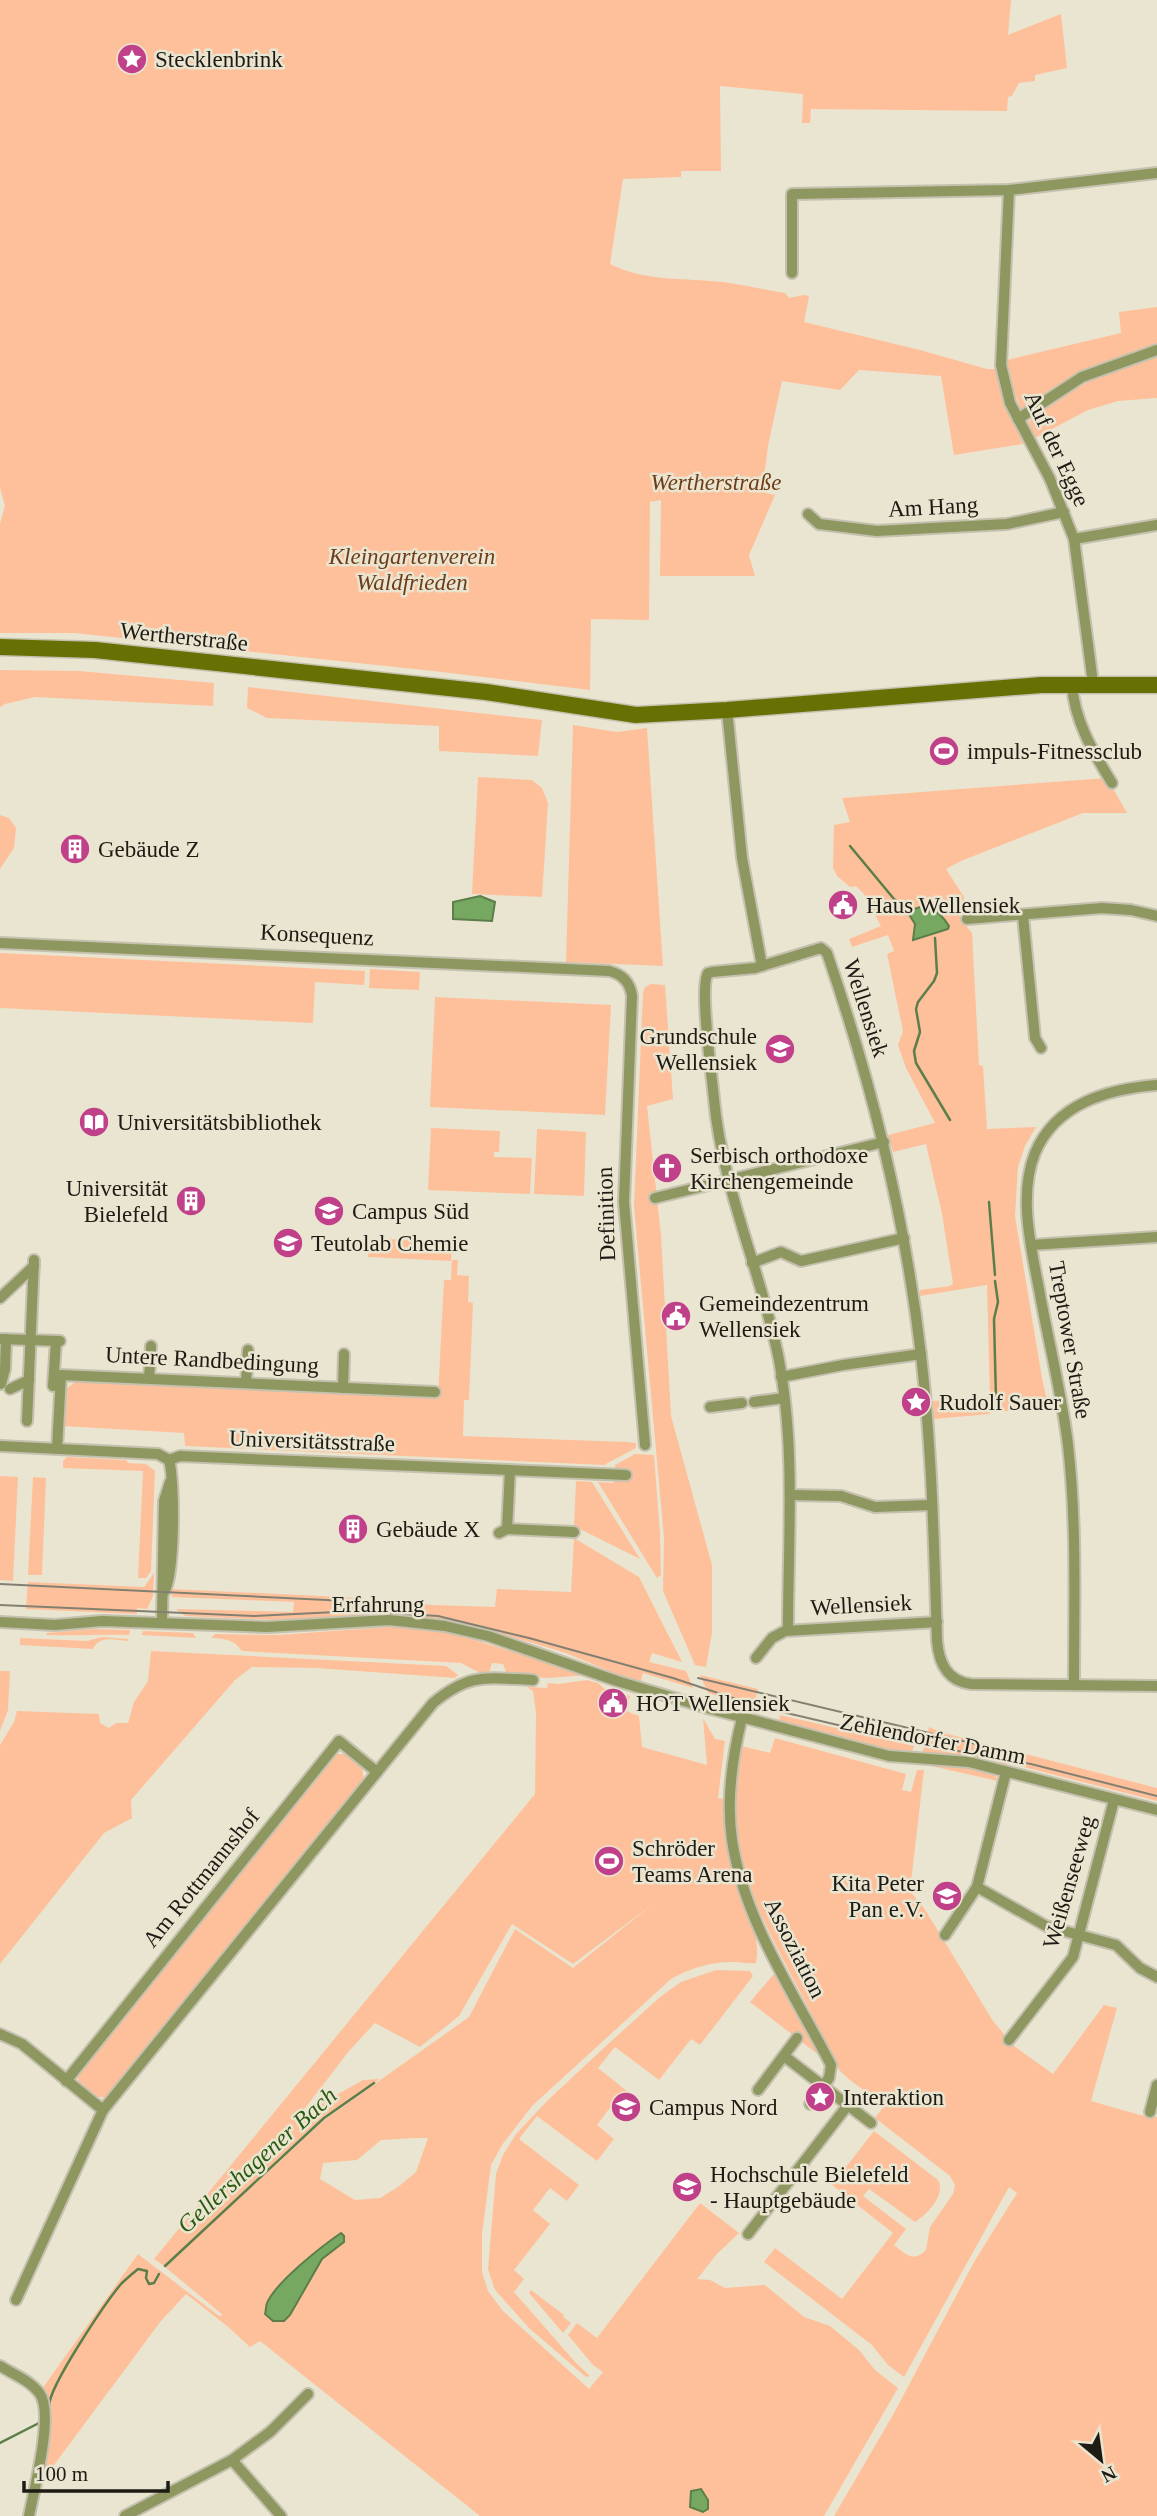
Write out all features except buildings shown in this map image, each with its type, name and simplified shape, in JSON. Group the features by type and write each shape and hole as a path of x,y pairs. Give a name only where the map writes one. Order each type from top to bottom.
{"main road":[{"name":"Wertherstraße","path":"0,647 53,647 135,654 486,692 636,715 1009,687 1093,683 1157,685"}],"street":[{"path":"792,273 792,194 1009,190 1157,173"},
{"name":"Auf der Egge","path":"1009,190 1000,365 1008,396 1050,479 1074,539 1093,683"},
{"path":"1018,419 1082,377 1157,350"},
{"name":"Am Hang","path":"808,514 819,524 877,531 1007,524 1064,512"},
{"path":"1074,539 1157,525"},
{"path":"1072,684 1074,704 1083,730 1112,782"},
{"path":"727,710 740,848 762,966"},
{"path":"967,919 1102,908 1131,910 1157,916"},
{"path":"1023,916 1035,1038 1041,1048"},
{"name":"Konsequenz","path":"0,943 609,971 623,977 627,982"},
{"name":"Wellensiek","path":"788,1630 790,1495 784,1398 776,1346 729,1180 716,1113 705,978 712,972 762,966 818,949 825,950 857,1043 884,1142 904,1238 921,1354 932,1504 938,1651 944,1668 957,1680 971,1684 1073,1684"},
{"name":"Definition","path":"627,982 632,996 624,1202 645,1445"},
{"name":"Treptower Straße","path":"1073,1684 1073,1553 1068,1447 1031,1245 1027,1196 1030,1172 1034,1155 1047,1131 1068,1111 1110,1091 1157,1085"},
{"path":"655,1198 884,1142"},
{"path":"1031,1245 1157,1237"},
{"path":"752,1263 781,1252 801,1261 904,1238"},
{"path":"0,1298 34,1263 30,1421"},
{"path":"29,1380 6,1387 3,1339 58,1343 51,1431"},
{"path":"149,1379 151,1346"},
{"path":"246,1383 248,1350"},
{"path":"342,1388 344,1354"},
{"path":"781,1377 921,1354"},
{"path":"57,1449 61,1375 59,1361"},
{"name":"Untere Randbedingung","path":"61,1375 435,1392"},
{"path":"754,1402 784,1398"},
{"path":"710,1407 741,1403"},
{"name":"Universitätsstraße","path":"0,1446 158,1454 169,1460 180,1456 626,1475"},
{"path":"162,1622 164,1501 170,1482 169,1460"},
{"path":"510,1471 503,1531 574,1532"},
{"path":"790,1495 841,1496 875,1507 932,1504"},
{"name":"Erfahrung","path":"0,1622 55,1625 102,1621 162,1622 267,1627 388,1620 444,1626 488,1636 617,1681 742,1718"},
{"name":"Wellensiek","path":"756,1658 772,1638 788,1630 937,1622"},
{"path":"16,2300 103,2110 433,1703 450,1689 472,1679 498,1674 533,1680"},
{"path":"1073,1684 1157,1686"},
{"name":"Zehlendorfer Damm","path":"742,1718 889,1756 969,1762 1157,1810"},
{"name":"Assoziation","path":"742,1718 732,1765 732,1838 738,1869 757,1923 831,2064 831,2071 824,2086 810,2104"},
{"name":"Am Rottmannshof","path":"66,2081 339,1741 377,1772"},
{"path":"945,1935 977,1887 1006,1772"},
{"name":"Weißenseeweg","path":"1009,2040 1073,1956 1115,1800"},
{"path":"977,1887 1046,1926 1116,1945 1140,1968 1157,1978"},
{"path":"0,2034 22,2045 103,2110"},
{"path":"758,2090 797,2038"},
{"path":"784,2056 871,2123"},
{"path":"1150,2112 1157,2085"},
{"path":"748,2234 848,2105"},
{"path":"0,2366 32,2386 43,2399 46,2424 29,2516"},
{"path":"125,2516 232,2460 270,2432 308,2394"},
{"path":"232,2460 281,2516"}],"green space":[{"name":"Kleingartenverein Waldfrieden","path":"0,0 1011,0 1008,35 1061,14 1067,68 1035,75 1035,81 1019,83 1012,96 1008,97 1007,111 811,109 810,123 802,123 803,94 720,86 721,171 681,171 681,177 623,179 610,264 654,277 730,283 785,293 789,298 809,296 804,322 987,369 996,369 1023,444 954,455 941,376 859,370 840,390 782,381 768,446 762,492 775,495 749,555 755,576 660,576 661,500 650,502 649,620 591,619 590,690 74,633 0,633 0,524 5,506 0,488"},
{"path":"1157,307 1157,347 1091,368 1022,412 1010,383 1007,360 1121,333 1119,312"},
{"path":"1157,356 1157,398 1118,401 1088,410 1033,439 1028,422 1058,400 1089,381"},
{"path":"0,670 79,671 214,683 213,706 35,697 0,707"},
{"path":"248,687 542,720 538,756 439,751 439,726 267,718 247,708"},
{"path":"573,725 617,732 647,728 663,966 566,962"},
{"path":"478,777 532,780 542,788 548,803 542,897 472,894"},
{"path":"1107,778 1127,813 1083,813 946,869 964,897 964,923 972,933 979,1065 983,1066 987,1129 1036,1127 1025,1146 1018,1167 1015,1216 1049,1409 990,1412 934,1419 933,1401 990,1397 987,1285 920,1296 920,1290 950,1286 953,1283 942,1214 926,1144 893,1152 888,1135 935,1123 906,1068 898,1045 903,1031 887,954 894,951 888,935 852,947 849,939 881,926 864,894 856,886 850,887 837,876 833,868 834,825 850,822 842,798"},
{"path":"0,815 9,818 16,828 14,848 0,869"},
{"path":"0,953 365,971 364,985 315,982 313,1023 0,1008"},
{"path":"370,969 420,972 419,990 369,988"},
{"path":"651,984 665,985 673,1099 647,1106 661,1235 671,1416 712,1565 712,1633 706,1667 695,1665 663,1591 664,1538 634,1207 643,992 645,987"},
{"path":"435,997 611,1005 605,1115 430,1107"},
{"path":"431,1128 500,1131 499,1152 494,1152 494,1157 532,1158 530,1194 428,1190"},
{"path":"537,1129 586,1132 584,1196 534,1194"},
{"path":"369,1238 452,1242 451,1261 368,1257"},
{"path":"452,1260 458,1260 457,1275 469,1276 468,1302 473,1303 469,1400 464,1400 463,1436 627,1442 636,1443 636,1448 604,1465 185,1446 184,1433 62,1426 65,1390 76,1381 438,1397 444,1280 451,1280"},
{"path":"635,1454 654,1455 661,1575 657,1578 598,1482 614,1483 615,1465"},
{"path":"67,1457 126,1460 128,1463 146,1464 155,1471 151,1571 146,1578 138,1578 143,1471 63,1468 63,1461"},
{"path":"0,1476 18,1477 13,1581 0,1580"},
{"path":"33,1477 46,1478 42,1575 28,1575"},
{"path":"576,1481 592,1482 640,1559 574,1526"},
{"path":"574,1538 639,1577 682,1662 652,1653 649,1662 686,1671 693,1688 643,1673 640,1684 566,1653 482,1628 419,1616 377,1614 274,1620 185,1616 176,1609 293,1612 294,1602 172,1597 171,1589 495,1607 497,1589 571,1592"},
{"path":"154,1573 153,1596 147,1609 137,1608 137,1614 26,1609 28,1582 144,1587"},
{"path":"389,1627 419,1628 455,1634 587,1675 549,1678 512,1676 507,1674 503,1664 492,1663 489,1673 484,1675 461,1663 242,1651 229,1640 211,1638 215,1634 277,1635"},
{"path":"93,1629 130,1630 129,1635 46,1635 47,1633"},
{"path":"143,1631 193,1633 196,1638 142,1635"},
{"path":"102,1637 128,1641 103,1640 93,1649 20,1645 20,1638 87,1641"},
{"path":"151,1651 446,1666 458,1675 455,1678 316,1668 252,1667 235,1680 131,1800 132,1818 104,1833 0,1964 0,1745 14,1722 17,1711 99,1714 100,1723 109,1728 116,1723 128,1723 134,1702 148,1681"},
{"path":"0,1671 10,1671 8,1710 0,1731"},
{"path":"700,1675 758,1689 753,1708 708,1693"},
{"path":"587,1680 598,1683 606,1690 630,1696 626,1711 639,1716 642,1747 707,1765 703,1718 715,1739 725,1741 718,1798 724,1799 729,1860 754,1931 756,1963 709,1964 671,1979 532,2106 502,2145 491,2165 482,2234 482,2272 488,2291 503,2311 589,2389 603,2372 593,2365 568,2335 577,2323 597,2338 700,2203 739,2233 697,2279 710,2280 725,2288 765,2285 804,2317 830,2326 859,2350 875,2370 898,2388 824,2516 480,2516 260,2341 250,2347 186,2294 161,2321 45,2477 35,2472 42,2389 138,2254 219,2316 223,2315 165,2267 324,2120 469,2017 515,1929 573,1968 653,1904 573,1964 512,1924 459,2016 420,2047 375,2023 349,2051 299,2116 363,2080 380,2079 323,2117 164,2266 154,2259 535,1794 536,1713 533,1691 527,1687 547,1688 548,1683","holes":["428,2138 416,2172 380,2198 355,2200 320,2179 323,2163 357,2160 381,2140"]},
{"path":"780,1715 914,1746 911,1754 889,1752 779,1722"},
{"path":"929,1727 1157,1788 1157,1801 1008,1763 1006,1766 964,1755 922,1754"},
{"path":"775,1738 906,1774 902,1790 911,1792 917,1770 924,1770 910,1891 924,1908 993,2021 1014,2046 1053,2074 1104,2005 1117,2008 1091,2101 1157,2117 1157,2516 834,2516 893,2415 974,2262 1017,2193 1009,2187 904,2377 888,2365 872,2345 764,2262 775,2248 842,2299 893,2233 832,2185 874,2131 938,2180 940,2185 934,2203 915,2222 869,2189 863,2196 906,2229 894,2245 906,2254 913,2257 926,2250 930,2227 953,2194 955,2185 950,2176 875,2118 885,2105 852,2082 838,2068 760,1912 741,1853 737,1786 741,1746 770,1753"},
{"path":"347,1754 362,1767 364,1780 109,2096 98,2097 88,2093 80,2085 77,2074 332,1756"},
{"path":"927,1765 963,1766 994,1773 998,1781"},
{"path":"716,1970 750,1971 753,1976 700,2045 691,2039 659,2080 615,2047 598,2068 642,2103 630,2118 612,2105 597,2125 614,2139 597,2161 537,2116 519,2139 579,2185 567,2201 550,2188 533,2210 550,2224 514,2270 524,2279 514,2292 590,2376 586,2377 529,2328 495,2290 488,2269 496,2174 503,2155 516,2134 607,2045 660,1997 681,1982"},
{"path":"773,1975 777,1975 820,2056 750,2002"},
{"path":"531,2290 571,2323 563,2333 529,2293"}],"shaded area":[{"path":"480,896 495,902 492,921 453,919 453,902"},
{"path":"926,905 942,916 949,926 948,929 913,940 915,924 908,913"},
{"path":"341,2233 344,2242 322,2259 290,2315 284,2321 273,2321 265,2314 272,2294 300,2265"},
{"path":"701,2489 708,2500 708,2509 703,2512 690,2507 691,2491"}],"waterway":[{"name":"Gellershagener Bach","path":"850,846 894,899 913,912"},
{"name":"Gellershagener Bach","path":"935,938 937,973 918,1002 916,1009 920,1032 914,1051 916,1063 950,1120"},
{"name":"Gellershagener Bach","path":"989,1202 995,1275"},
{"name":"Gellershagener Bach","path":"995,1281 998,1302 994,1319 996,1399"},
{"name":"Gellershagener Bach","path":"165,2266 324,2118 374,2083"},
{"name":"Gellershagener Bach","path":"49,2406 51,2396 68,2363 121,2284 138,2269 147,2271 149,2284 154,2283 159,2274"},
{"name":"Gellershagener Bach","path":"0,2443 41,2422"}],"tram line":[{"path":"0,1584 368,1602"},
{"path":"0,1605 254,1616 357,1611 438,1616 673,1678 757,1706 919,1744 1031,1764 1157,1796"},
{"path":"698,1678 984,1746"}],"place":[{"name":"Stecklenbrink","path":"132,59"},
{"name":"impuls-Fitnessclub","path":"944,751"},
{"name":"Gebäude Z","path":"75,849"},
{"name":"Haus Wellensiek","path":"843,905"},
{"name":"Grundschule Wellensiek","path":"780,1049"},
{"name":"Universitätsbibliothek","path":"94,1122"},
{"name":"Serbisch orthodoxe Kirchengemeinde","path":"667,1168"},
{"name":"Universität Bielefeld","path":"191,1201"},
{"name":"Campus Süd","path":"329,1211"},
{"name":"Teutolab Chemie","path":"288,1243"},
{"name":"Gemeindezentrum Wellensiek","path":"676,1316"},
{"name":"Rudolf Sauer","path":"916,1402"},
{"name":"Gebäude X","path":"353,1529"},
{"name":"HOT Wellensiek","path":"613,1703"},
{"name":"Schröder Teams Arena","path":"609,1861"},
{"name":"Kita Peter Pan e.V.","path":"947,1896"},
{"name":"Interaktion","path":"820,2097"},
{"name":"Campus Nord","path":"626,2107"},
{"name":"Hochschule Bielefeld - Hauptgebäude","path":"687,2187"}]}
